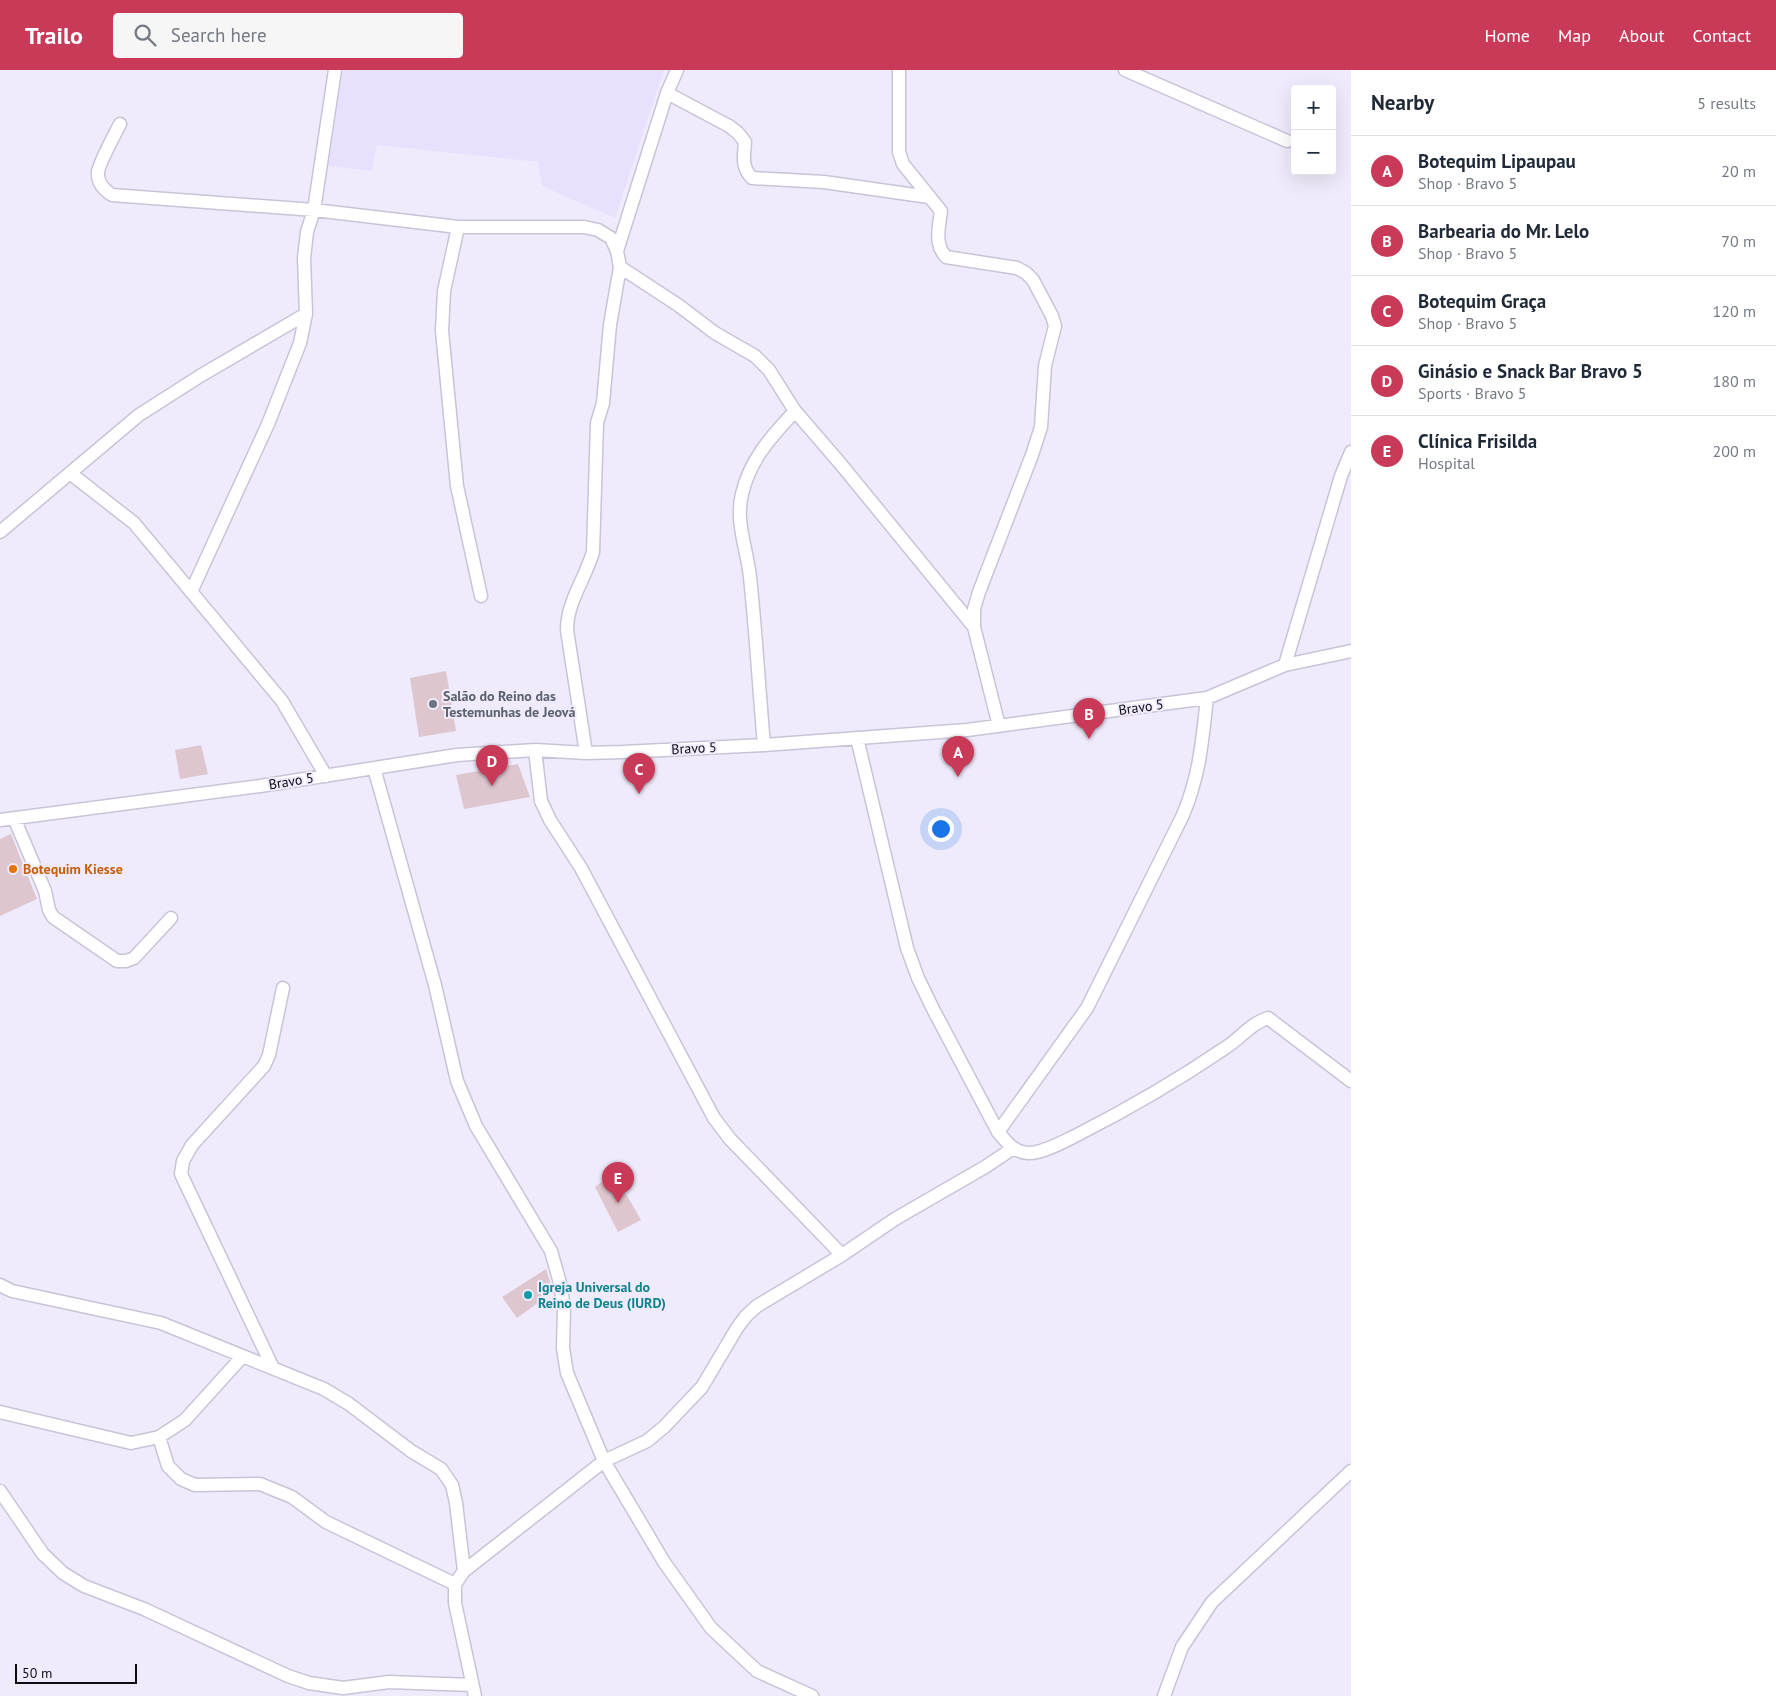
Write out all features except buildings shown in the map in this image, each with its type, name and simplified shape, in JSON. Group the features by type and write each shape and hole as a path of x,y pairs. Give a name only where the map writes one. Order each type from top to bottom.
{"street":[{"path":"191,592 268,424 300,343 306,314 304,258 307,232 314,210 334,70"},
{"path":"616,251 676,70"},
{"path":"899,70 899,152 903,164 941,211 938,242 940,250 946,257 1017,268 1026,273 1033,280 1052,316 1055,326 1045,366 1041,427 974,609 974,627 999,726"},
{"path":"1125,70 1287,142"},
{"path":"667,93 729,126 738,133 745,142 743,165 752,178 824,182 929,197"},
{"path":"120,124 98,172 99,182 112,195 314,210 458,228 584,227 598,230 611,238 620,267 610,325 603,403 597,422 593,552 589,567 569,609 567,620 586,753"},
{"path":"458,228 444,292 442,331 457,486 481,596"},
{"path":"620,267 678,305 715,333 755,356 769,370 795,411 974,627"},
{"path":"0,532 139,415 200,376 306,314"},
{"path":"764,745 750,575 740,520 742,494 752,465 765,444 795,411"},
{"path":"1285,665 1341,476 1351,452"},
{"path":"70,474 134,523 282,701 326,776"},
{"name":"Bravo 5","path":"0,820 326,776 457,755 535,750 586,753 764,745 999,726 1207,698 1285,665 1351,651"},
{"path":"998,1132 1087,1008 1183,815 1193,790 1201,757 1207,698"},
{"path":"857,738 907,948 915,971 998,1132 1012,1149 1029,1153 1056,1146 1192,1070 1235,1041 1256,1022 1268,1018 1351,1081"},
{"path":"535,750 540,801 581,868 714,1118 730,1139 842,1255"},
{"path":"374,768 436,985 457,1081 476,1126 551,1251 560,1283 564,1308 563,1348 567,1373 604,1461 664,1562 711,1628 757,1671 812,1696"},
{"path":"14,818 53,917 117,961 126,962 134,958 171,918"},
{"path":"272,1368 181,1174 183,1161 192,1145 264,1066 269,1055 283,988"},
{"path":"0,1491 43,1554 63,1573 84,1586 144,1609 288,1676 341,1692 390,1682 474,1690 455,1603 455,1584 464,1571 604,1461 647,1440 664,1427 702,1387 737,1328 757,1306 1012,1149"},
{"path":"0,1285 12,1291 161,1323 324,1390 349,1404 412,1451 441,1469 452,1485 464,1571"},
{"path":"0,1412 131,1443 159,1437 185,1420 242,1356"},
{"path":"159,1437 168,1466 181,1479 195,1485 260,1484 292,1498 326,1522 455,1584"},
{"path":"1164,1696 1182,1647 1212,1602 1351,1471"}],"shaded area":[{"path":"343,70 664,70 615,218 542,186 538,162 377,145 372,171 327,166"}],"place":[{"name":"Salão do Reino das Testemunhas de Jeová","path":"433,704"},
{"name":"Barbearia do Mr. Lelo","path":"1089,739"},
{"name":"Botequim Lipaupau","path":"958,777"},
{"name":"Ginásio e Snack Bar Bravo 5","path":"492,786"},
{"name":"Botequim Graça","path":"639,794"},
{"name":"Botequim Kiesse","path":"13,869"},
{"name":"Clínica Frisilda","path":"618,1203"},
{"name":"Igreja Universal do Reino de Deus (IURD)","path":"528,1295"}]}
